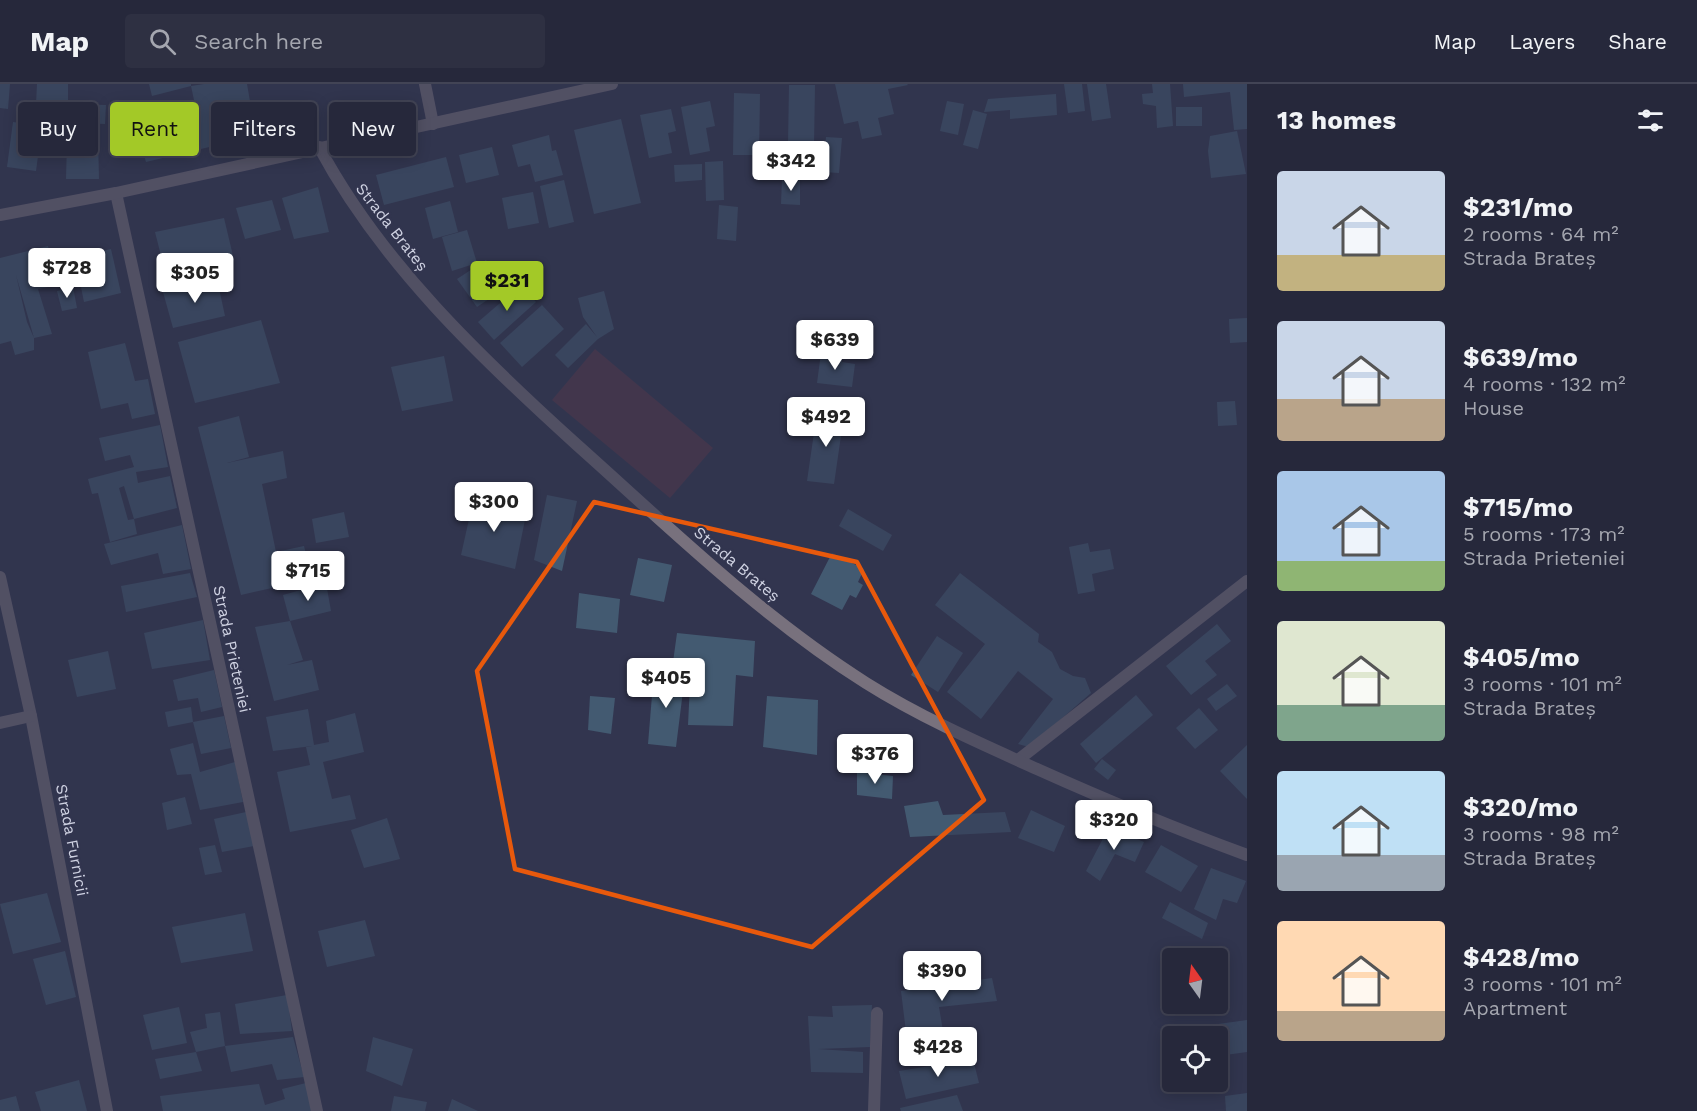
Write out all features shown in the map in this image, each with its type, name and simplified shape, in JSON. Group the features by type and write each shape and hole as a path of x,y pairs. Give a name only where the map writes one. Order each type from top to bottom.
{"street":[{"path":"425,84 433,124"},
{"path":"0,215 116,194 319,147 612,84"},
{"name":"Strada Brateș","path":"319,147 351,203 440,311 544,415 709,563 773,616 867,683 918,712 1017,760 1247,855"},
{"name":"Strada Prieteniei","path":"116,194 317,1111"},
{"name":"Strada Furnicii","path":"0,577 31,716 107,1111"},
{"path":"1017,760 1247,581"},
{"path":"0,723 31,716"},
{"path":"874,1111 877,1013"}],"highlighted area":[{"path":"594,502 857,562 984,800 812,947 515,869 477,671"}],"shaded area":[{"path":"595,349 713,448 670,498 552,400"}],"building":[{"path":"0,84 10,84 8,109 0,108"},
{"path":"37,84 68,84 68,102 36,102"},
{"path":"149,84 191,84 191,86 152,96"},
{"path":"247,84 250,102 211,102 211,147 199,149 199,102 194,102 191,86"},
{"path":"835,84 908,85 888,89 894,114 878,118 882,135 862,139 858,121 844,124"},
{"path":"1064,84 1082,84 1085,111 1068,113"},
{"path":"1087,84 1106,84 1111,118 1092,121"},
{"path":"1152,84 1170,84 1173,126 1157,128 1156,106 1143,104 1142,94 1153,93"},
{"path":"1183,84 1247,84 1247,129 1234,130 1230,92 1184,97"},
{"path":"789,85 815,85 814,145 788,145"},
{"path":"734,93 760,94 759,155 733,155"},
{"path":"1056,94 1057,115 1010,119 1010,110 984,112 988,99"},
{"path":"710,101 715,126 706,128 710,151 690,155 681,107"},
{"path":"947,101 964,104 958,135 940,131"},
{"path":"98,105 106,105 105,124 98,124"},
{"path":"1176,107 1202,107 1202,126 1176,126"},
{"path":"671,109 676,131 668,133 672,153 649,158 640,115"},
{"path":"973,110 987,114 978,149 963,145"},
{"path":"621,119 641,203 594,214 574,130"},
{"path":"13,122 18,123 18,156 38,156 36,171 7,167"},
{"path":"1237,131 1246,174 1211,178 1208,151 1210,136"},
{"path":"549,135 552,151 556,150 563,175 535,182 530,164 518,167 512,145"},
{"path":"98,137 99,179 66,179 67,156 98,156"},
{"path":"826,137 842,138 839,173 823,172"},
{"path":"492,147 499,175 466,183 459,155"},
{"path":"144,156 171,156 146,162"},
{"path":"446,157 454,187 384,205 376,175"},
{"path":"723,161 724,200 706,201 705,162"},
{"path":"702,164 702,180 675,182 674,165"},
{"path":"782,179 800,179 800,205 781,204"},
{"path":"564,180 574,222 549,228 540,186"},
{"path":"318,187 329,232 294,239 282,198"},
{"path":"533,192 539,223 508,229 502,198"},
{"path":"272,200 281,230 245,239 236,208"},
{"path":"450,201 458,232 433,239 425,208"},
{"path":"719,205 738,207 736,241 717,239"},
{"path":"224,218 234,260 166,275 155,232"},
{"path":"467,230 477,263 452,271 442,237"},
{"path":"48,246 58,285 38,289 52,334 34,338 34,350 15,355 11,341 0,344 0,258","holes":["16,275 34,338 27,322"]},
{"path":"111,249 121,293 84,302 75,257"},
{"path":"486,260 505,288 477,307 457,279"},
{"path":"217,279 225,316 173,328 163,292"},
{"path":"521,285 536,302 494,340 478,322"},
{"path":"73,287 77,308 62,311 57,291"},
{"path":"604,291 614,329 598,339 568,368 555,355 586,324 597,337 583,317 578,298"},
{"path":"542,305 564,329 522,367 500,343"},
{"path":"1247,318 1247,342 1230,343 1229,319"},
{"path":"261,320 280,383 195,403 178,342"},
{"path":"125,343 135,381 148,379 155,414 132,419 128,403 101,409 88,352"},
{"path":"821,353 842,355 842,362 855,364 852,387 817,383"},
{"path":"444,356 453,401 402,411 391,367"},
{"path":"1235,401 1237,425 1218,426 1217,402"},
{"path":"817,412 844,415 834,484 807,481"},
{"path":"239,416 249,457 227,463 283,451 287,478 262,484 276,552 304,546 312,579 241,595 198,427"},
{"path":"160,425 168,467 136,472 138,483 170,476 177,508 134,519 137,534 110,542 98,493 92,494 88,479 134,467 130,455 105,461 99,438","holes":["124,486 134,519 128,520 119,488"]},
{"path":"547,495 577,501 562,571 534,560"},
{"path":"474,497 527,510 515,569 461,555"},
{"path":"848,509 892,535 883,551 839,526"},
{"path":"344,512 349,537 316,543 312,519"},
{"path":"182,525 191,569 163,574 158,553 111,565 104,544"},
{"path":"1088,543 1090,552 1110,549 1114,569 1092,574 1095,591 1078,594 1069,547"},
{"path":"832,553 864,569 858,582 863,585 856,598 850,595 842,610 811,594"},
{"path":"638,558 672,565 664,602 630,595"},
{"path":"190,573 197,597 126,612 121,586"},
{"path":"960,573 1039,634 1038,642 1052,652 1060,669 1073,676 1085,678 1091,693 1029,747 1018,744 1053,699 1018,671 981,719 947,692 985,644 935,605"},
{"path":"326,583 331,611 290,621 283,595"},
{"path":"579,593 620,599 617,633 576,628"},
{"path":"203,620 210,660 152,669 144,633"},
{"path":"290,621 303,660 287,665 312,660 319,690 274,701 255,627"},
{"path":"1217,624 1231,641 1205,661 1217,675 1191,695 1166,666"},
{"path":"677,633 755,641 753,677 736,675 733,726 688,725 691,663 673,662"},
{"path":"937,636 963,653 938,692 911,675"},
{"path":"108,651 116,689 77,697 68,660"},
{"path":"214,670 222,707 201,712 198,698 178,701 173,680"},
{"path":"654,671 685,675 676,747 648,744"},
{"path":"1227,684 1237,696 1216,711 1207,699"},
{"path":"1136,695 1153,715 1096,763 1080,744"},
{"path":"590,696 615,698 611,734 588,730"},
{"path":"767,696 818,700 817,755 763,747"},
{"path":"191,707 193,722 168,727 165,712"},
{"path":"1199,708 1218,730 1195,749 1176,728"},
{"path":"308,709 314,745 329,742 326,721 355,713 364,752 323,762 332,799 350,795 356,819 290,832 277,772 310,765 306,747 312,746 273,751 266,717"},
{"path":"224,716 231,748 201,754 193,722"},
{"path":"193,743 200,772 235,762 243,802 200,810 191,774 177,775 170,749"},
{"path":"1247,745 1247,799 1220,771"},
{"path":"1102,759 1116,770 1108,780 1094,769"},
{"path":"857,772 893,776 892,799 857,795"},
{"path":"185,797 192,824 167,830 162,803"},
{"path":"938,801 943,815 1005,812 1011,832 910,837 904,806"},
{"path":"1031,810 1065,826 1054,852 1018,838"},
{"path":"246,812 254,846 222,852 214,819"},
{"path":"387,818 400,859 364,868 351,830"},
{"path":"1109,827 1144,842 1135,862 1115,854 1100,881 1086,871"},
{"path":"215,845 222,872 205,875 199,848"},
{"path":"1161,845 1198,866 1181,892 1145,872"},
{"path":"1211,868 1246,881 1237,903 1223,899 1216,920 1194,909"},
{"path":"47,893 61,942 13,954 0,904"},
{"path":"1170,902 1208,923 1202,939 1162,918"},
{"path":"245,913 253,951 181,963 172,927"},
{"path":"365,920 375,956 327,967 318,931"},
{"path":"65,951 76,997 46,1005 33,959"},
{"path":"992,978 997,1001 939,1007 943,1031 906,1032 901,991"},
{"path":"287,995 292,1031 240,1034 235,1004"},
{"path":"872,1005 870,1047 818,1049 863,1052 863,1073 811,1072 808,1016 833,1017 832,1006"},
{"path":"179,1007 187,1043 152,1050 143,1015"},
{"path":"220,1012 225,1046 196,1052 190,1032 207,1028 205,1014"},
{"path":"1247,1020 1247,1052 1228,1055 1228,1026 1204,1026"},
{"path":"293,1037 304,1077 277,1080 272,1064 231,1072 225,1046"},
{"path":"373,1037 413,1049 402,1086 366,1071"},
{"path":"196,1052 202,1071 160,1079 155,1059"},
{"path":"973,1059 979,1083 906,1099 899,1071"},
{"path":"79,1080 87,1111 41,1111 35,1092"},
{"path":"306,1083 312,1111 163,1111 160,1096 259,1084 265,1105 285,1099 282,1089"},
{"path":"1247,1093 1247,1111 1226,1111 1225,1096"},
{"path":"957,1095 963,1111 901,1111 900,1108"},
{"path":"16,1096 20,1111 0,1111 0,1100"},
{"path":"394,1096 427,1102 425,1111 391,1111"},
{"path":"452,1099 478,1111 448,1111"}]}
